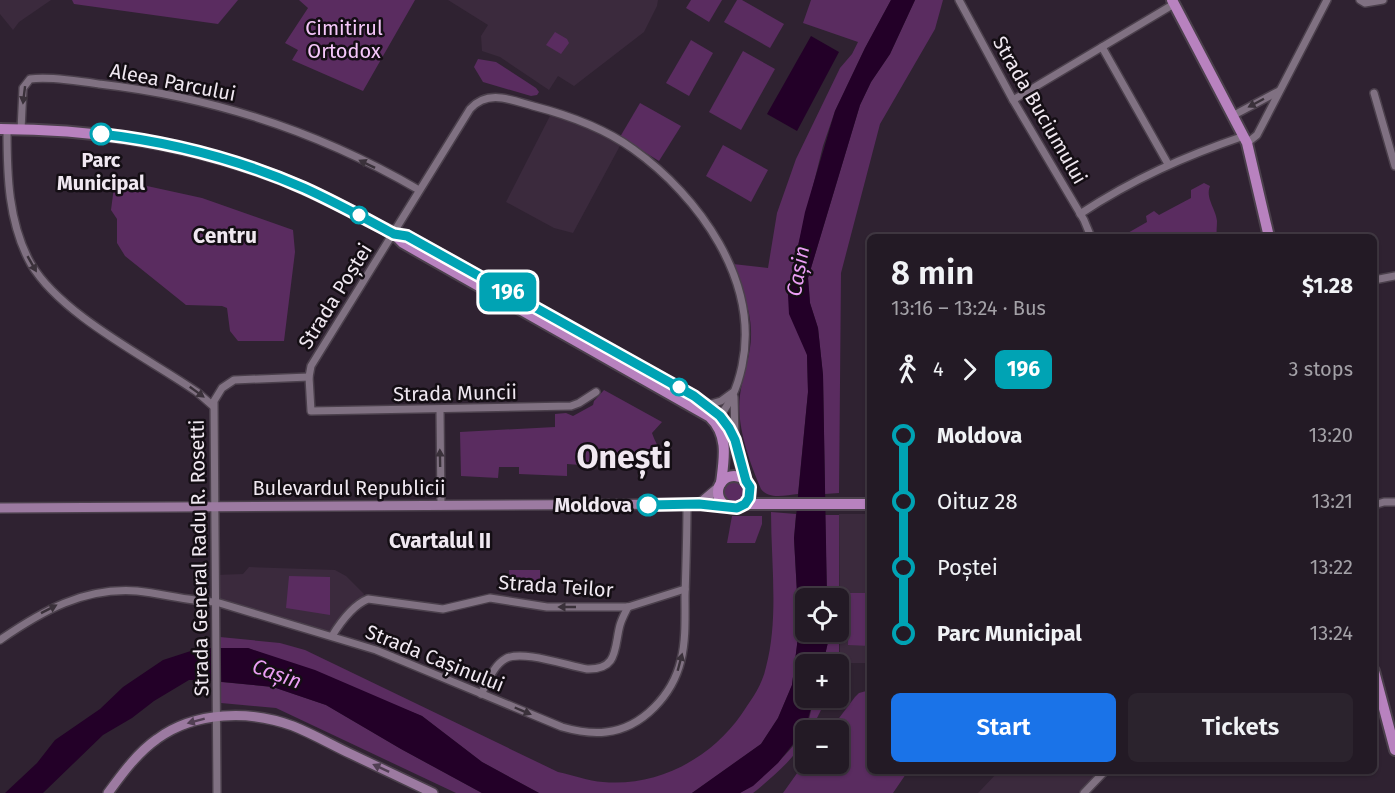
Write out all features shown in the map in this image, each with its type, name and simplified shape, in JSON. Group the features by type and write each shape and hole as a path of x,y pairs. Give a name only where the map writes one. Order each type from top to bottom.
{"main road":[{"path":"1173,1 1246,139 1268,234"},
{"path":"4,129 120,136 221,158 304,189 394,234 407,236 580,338 691,400 727,424 735,440 748,484 749,498 745,504"},
{"path":"691,400 707,405 718,419 724,444 720,498 729,507 737,508 745,504 867,504"},
{"path":"720,485 731,476 739,476 759,496 774,504"},
{"path":"1377,682 1395,750"}],"street":[{"name":"Strada Buciumului","path":"959,0 1090,234"},
{"path":"1080,214 1115,192 1168,164 1255,137 1327,0"},
{"path":"1360,0 1365,3 1383,0"},
{"path":"1013,100 1173,1"},
{"path":"1102,47 1168,164"},
{"name":"Aleea Parcului","path":"21,130 23,88 30,79 89,82 137,89 188,98 256,117 336,148 419,190"},
{"path":"1234,115 1279,91"},
{"path":"1374,93 1395,165"},
{"name":"Strada Poștei","path":"311,411 309,377 310,368 315,359 470,109 480,100 489,97 503,98 568,117 622,142 653,165 678,189 711,232 731,267 740,296 745,335 742,363 734,391"},
{"name":"Strada General Radu R. Rosetti","path":"4,129 12,209 28,257 38,275 80,314 197,392 213,406 217,793"},
{"path":"1377,279 1395,276"},
{"name":"Strada Poștei","path":"213,406 220,390 234,380 309,377"},
{"path":"707,405 725,399 734,391"},
{"path":"718,419 729,404 734,391"},
{"path":"734,391 735,440"},
{"name":"Strada Muncii","path":"311,411 571,406 596,392"},
{"path":"440,410 441,506"},
{"path":"699,504 720,485"},
{"path":"1377,500 1395,502"},
{"path":"1377,504 1383,502"},
{"name":"Bulevardul Republicii","path":"0,508 687,504 729,507"},
{"name":"Strada Cașinului","path":"0,640 55,606 97,593 136,591 194,601 216,602 376,650 537,718 580,732 605,732 630,724 645,715 662,699 675,676 682,654 686,589 687,504"},
{"name":"Strada Teilor","path":"332,636 348,614 368,599 443,609 490,598 547,606 628,607 686,589"},
{"path":"481,694 496,667 510,657 525,657 587,669 597,669 605,665 614,654 620,624 628,607"},
{"path":"108,793 135,759 157,738 182,725 218,717 261,719 293,727 431,792"},
{"path":"1084,793 1102,774"}],"shaded area":[{"path":"0,0 51,0 19,22 13,30 0,14"},
{"path":"448,0 658,0 644,32 574,86 558,76 549,90 500,57 482,51 481,36 488,25"},
{"path":"552,112 622,142 573,233 554,228 506,202"},
{"path":"839,514 867,514 867,663 849,663 849,654 840,654 840,642 849,642 849,588 839,588"},
{"path":"249,567 335,570 346,576 364,594 361,603 332,636 216,602 215,575 243,574"},
{"path":"996,774 1102,774 1084,793 978,793"}],"green space":[{"path":"72,0 238,0 218,24 74,4"},
{"name":"Cimitirul Ortodox","path":"299,0 415,0 363,91 292,60 298,50 285,43 308,8"},
{"path":"691,0 722,0 709,22 686,8"},
{"path":"737,0 742,0 784,24 770,48 724,22"},
{"path":"811,0 891,0 835,111 823,146 794,262 807,355 808,392 798,494 773,496 761,489 742,431 740,395 750,347 751,323 733,264 768,268 777,213 796,159 840,68 852,54 858,42 803,23"},
{"path":"915,0 943,0 935,29 880,124 841,273 839,493 825,494 823,375 818,328 810,303 808,278 860,105 871,82 890,54"},
{"path":"555,32 567,39 569,43 561,54 546,45"},
{"path":"691,40 713,53 689,96 666,83"},
{"path":"743,51 775,69 741,130 709,112"},
{"path":"478,59 496,62 539,92 531,96 483,82 474,67"},
{"path":"640,103 681,126 659,161 620,137"},
{"path":"723,145 768,170 751,202 706,176"},
{"path":"115,179 202,198 293,230 295,252 284,341 238,341 230,331 227,308 186,305 125,256 117,243 117,219 111,210"},
{"path":"1204,183 1210,186 1209,195 1217,221 1217,234 1126,234 1147,222 1146,216 1154,211 1159,215 1191,198 1191,190"},
{"path":"604,390 662,422 652,433 660,453 656,466 594,462 594,466 567,464 567,476 519,474 519,467 499,467 498,478 461,476 460,432 555,427 555,414 566,413 573,416 593,405"},
{"path":"735,476 746,481 751,492 746,503 735,508 724,503 719,492 724,481"},
{"path":"771,512 796,514 794,539 797,588 795,642 797,642 792,685 778,718 761,744 692,793 539,793 482,762 422,716 248,648 220,648 220,637 280,643 305,650 558,772 603,782 643,780 662,775 698,757 714,745 741,715 759,687 766,667 772,629"},
{"path":"825,515 839,515 839,588 827,588"},
{"path":"732,516 762,516 762,524 755,543 727,543"},
{"path":"509,570 540,570 540,582 510,584"},
{"path":"289,576 330,577 330,615 286,608"},
{"path":"849,593 867,593 867,646 848,645"},
{"path":"828,642 839,642 839,654 825,654"},
{"path":"221,682 273,687 326,705 482,793 456,793 276,708 221,703"},
{"path":"867,691 867,774 906,774 893,793 783,793 796,774 849,774 849,720 838,720 849,708 855,697"},
{"path":"812,708 822,708 816,720 808,720"},
{"path":"795,744 795,754 779,771 753,793 740,793 757,781"}],"water":[{"name":"Cașin","path":"891,0 915,0 890,54 871,82 860,105 808,278 810,303 818,328 823,375 827,588 797,588 794,538 808,392 807,355 789,314 788,295 805,212 835,111"},
{"path":"811,36 839,52 797,131 767,114"},
{"path":"797,642 828,642 825,654 796,654"},
{"name":"Cașin","path":"200,648 248,648 315,670 422,716 482,762 539,793 482,793 326,705 273,687 189,680 103,735 43,793 5,793 37,763 55,740 100,709 123,687 163,660"},
{"path":"795,661 795,708 811,708 808,720 795,720 795,742 778,763 753,786 740,793 692,793 761,744 778,718 792,685"}],"bus line":[{"name":"196","path":"101,134 221,158 304,189 394,234 407,236 694,396 727,424 735,440 742,470 750,487 749,498 745,504 737,508 699,504 648,505"}],"place":[{"name":"Parc Municipal","path":"101,134"},
{"name":"Moldova","path":"648,505"}],"district":[{"name":"Centru","path":"225,236"},
{"name":"Onești","path":"624,457"},
{"name":"Cvartalul II","path":"440,541"}]}
